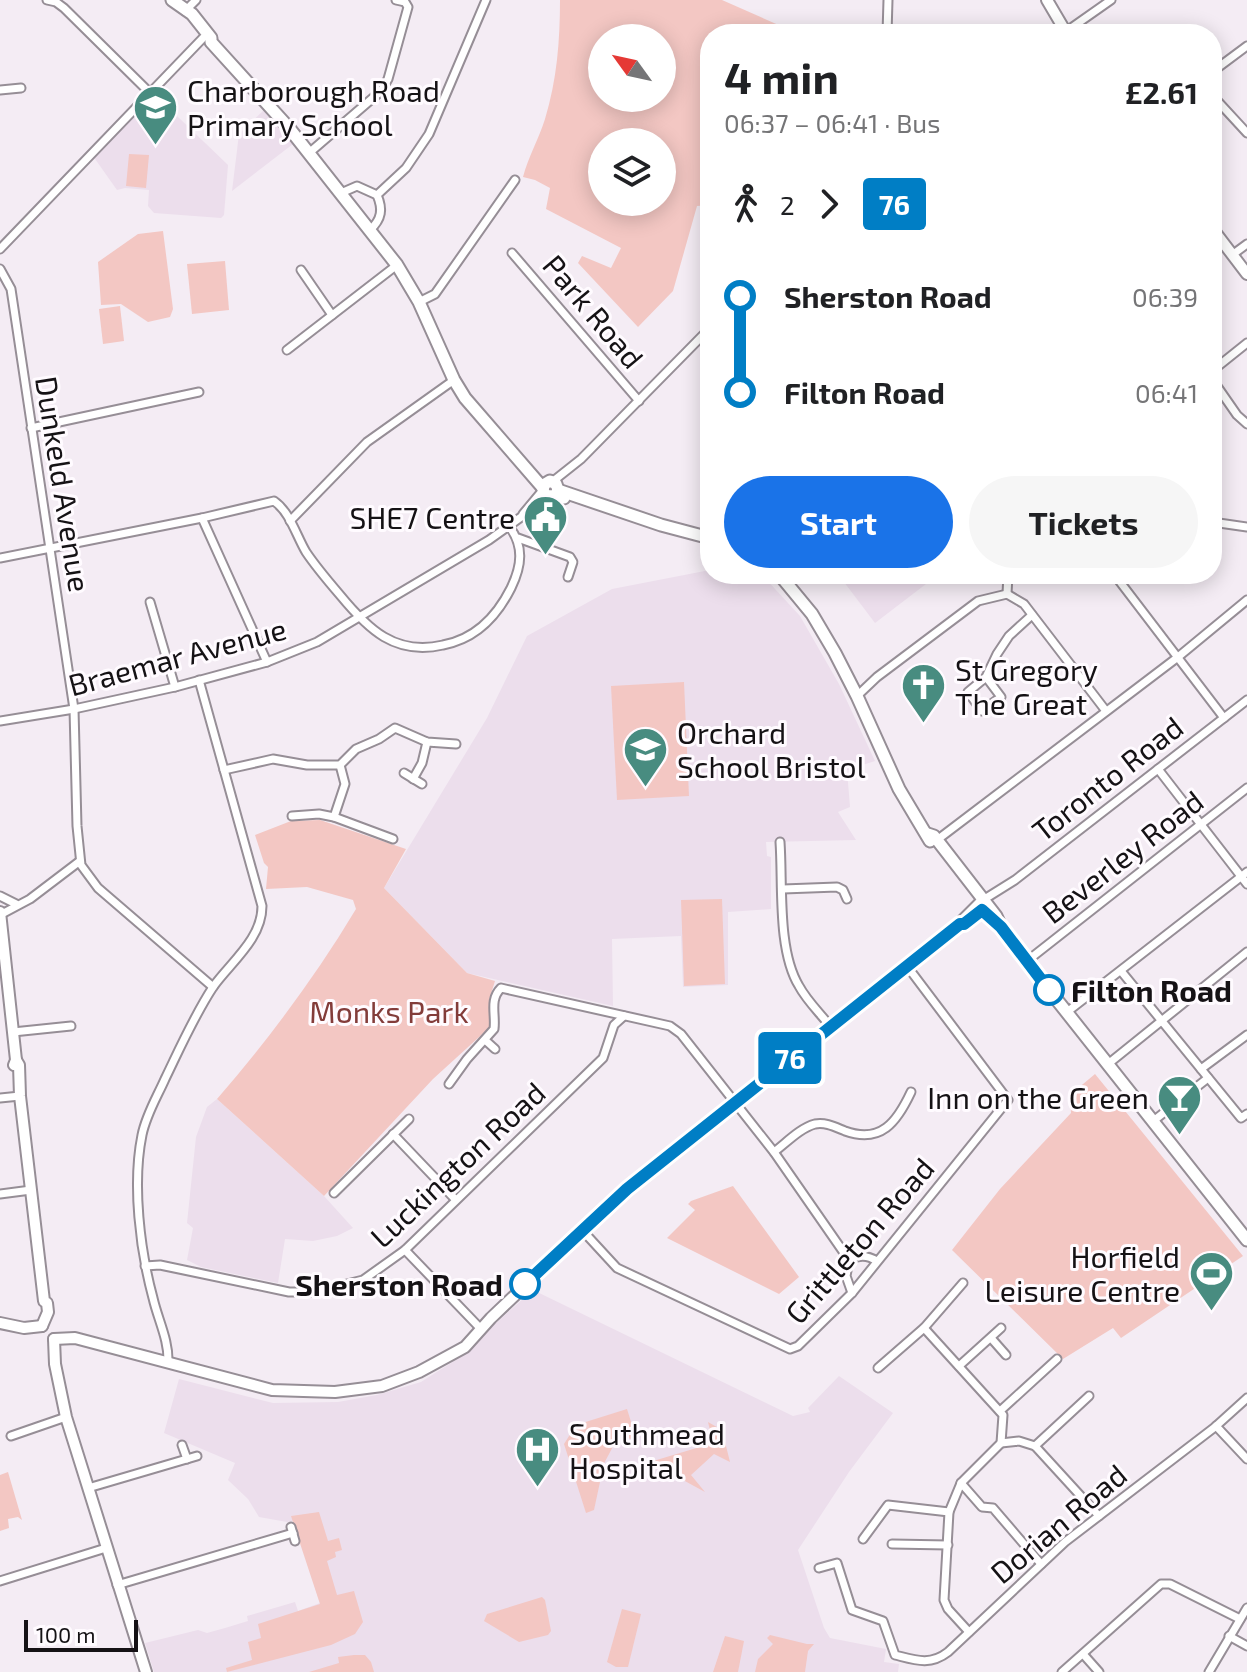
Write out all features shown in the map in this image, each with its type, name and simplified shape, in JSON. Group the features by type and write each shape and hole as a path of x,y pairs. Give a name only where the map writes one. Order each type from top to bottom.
{"main road":[{"path":"172,0 192,14 211,38 207,40 314,149 341,193 397,265 419,302 454,380 511,450 551,489 700,535"},
{"path":"785,584 812,614 857,696 899,789 932,837 982,905 996,916 1027,961 1247,1240"}],"street":[{"path":"47,0 64,8 150,93"},
{"path":"185,11 196,0"},
{"path":"314,149 381,91 388,79 408,7 405,2 396,0"},
{"path":"377,195 406,168 429,134 486,0"},
{"path":"887,24 888,0"},
{"path":"1047,0 1060,24"},
{"path":"1078,24 1111,0"},
{"path":"0,249 150,93 207,40"},
{"path":"1222,65 1247,46"},
{"path":"0,90 21,88"},
{"path":"1222,106 1247,133"},
{"path":"419,302 435,294 515,180"},
{"path":"341,193 357,186 377,195 382,210 370,230"},
{"path":"1222,242 1247,274"},
{"path":"1232,255 1247,244"},
{"name":"Park Road","path":"512,253 639,401"},
{"path":"287,350 397,265"},
{"name":"Dunkeld Avenue","path":"0,269 11,289 74,709 80,861"},
{"path":"295,283 303,273 332,315"},
{"path":"288,334 296,343"},
{"name":"Braemar Avenue","path":"0,721 175,687 267,662 317,642 509,526 551,489 700,338"},
{"path":"1222,363 1247,343"},
{"path":"290,521 367,442 454,380"},
{"path":"31,428 199,392"},
{"path":"1222,393 1247,424"},
{"path":"0,558 274,501 290,521 313,562 358,617 377,634 407,646 438,647 469,637 495,614 506,598 519,567 521,547 509,526"},
{"path":"202,518 267,662"},
{"path":"1222,523 1247,527"},
{"path":"518,538 570,557 573,562 568,577"},
{"path":"1007,594 1009,584"},
{"path":"1122,584 1224,718"},
{"path":"857,696 877,677 978,601 1007,594 1021,601 1106,711"},
{"path":"932,837 1178,657 1247,600"},
{"path":"150,602 175,687"},
{"path":"986,677 1001,697 982,711 968,692 986,677 1005,642 1032,615"},
{"path":"168,1363 169,1351 145,1266 139,1209 142,1133 184,1039 213,987 262,922 262,906 199,680"},
{"name":"Toronto Road","path":"982,905 1247,700"},
{"path":"224,770 273,759 307,765 340,765 356,749 395,728 427,742 456,744"},
{"path":"413,779 422,763 427,742"},
{"path":"334,817 345,784 340,765"},
{"path":"1067,1012 1245,878 1158,769"},
{"path":"404,773 422,784"},
{"name":"Beverley Road","path":"1027,961 1247,788"},
{"path":"292,816 319,814 334,817 393,839"},
{"path":"780,842 786,945 794,975 798,985 830,1026"},
{"path":"42,1326 44,1301 0,914 40,892 80,861 87,876 98,888 213,987"},
{"path":"783,889 837,887 843,890 847,899"},
{"path":"0,896 16,904"},
{"path":"54,1339 75,1338 272,1390 359,1391 419,1372 465,1347 480,1328 627,1189 982,905"},
{"path":"1108,1064 1247,952"},
{"name":"Grittleton Road","path":"582,1230 617,1268 790,1349 798,1346 852,1293 1008,1100 907,966"},
{"path":"1121,971 1208,1078 1244,1116"},
{"path":"449,1084 451,1073 494,1029 493,1007 496,993 501,988 665,1024 681,1034 774,1152 849,1260 846,1276 852,1293"},
{"name":"Luckington Road","path":"145,1266 160,1265 263,1288 315,1292 363,1280 405,1250 603,1058 614,1025 624,1016"},
{"path":"13,1032 71,1026"},
{"path":"1201,1069 1247,1035"},
{"path":"485,1040 495,1049"},
{"path":"1153,1121 1208,1078"},
{"path":"774,1152 812,1125 830,1125 857,1135 877,1133 897,1118 911,1092"},
{"path":"0,1098 20,1096"},
{"path":"334,1193 344,1187 409,1119"},
{"path":"393,1134 455,1199"},
{"path":"0,1194 31,1190"},
{"path":"405,1250 480,1328"},
{"path":"849,1260 865,1256 877,1261"},
{"path":"878,1368 924,1328 963,1283"},
{"path":"0,1323 24,1328 42,1326"},
{"path":"42,1326 54,1339 55,1364 66,1417 108,1553 108,1563 146,1672"},
{"path":"924,1328 1002,1413"},
{"path":"959,1366 1001,1328"},
{"path":"991,1338 1006,1355"},
{"path":"1001,1443 1002,1413 1057,1359"},
{"path":"1035,1446 1089,1396"},
{"name":"Dorian Road","path":"922,1661 941,1657 1041,1564 1247,1398"},
{"path":"11,1436 66,1417"},
{"path":"1216,1426 1247,1459"},
{"path":"969,1632 944,1600 949,1512 961,1483 1001,1443 1019,1441 1035,1446 1099,1516"},
{"path":"182,1445 187,1459"},
{"path":"88,1488 197,1456"},
{"path":"961,1483 982,1507 993,1508 1041,1564"},
{"path":"863,1539 888,1505 949,1512"},
{"path":"115,1579 293,1534"},
{"path":"892,1544 948,1545"},
{"path":"0,1581 108,1553"},
{"path":"819,1568 837,1563 852,1610 883,1621 895,1655 922,1661 921,1672"},
{"path":"1062,1672 1161,1584 1170,1584 1240,1619"},
{"path":"1209,1672 1247,1608"},
{"path":"1229,1636 1247,1646"},
{"path":"1083,1654 1099,1672"}],"shaded area":[{"name":"Charborough Road Primary School","path":"154,94 228,165 224,215 221,218 154,213 148,206 149,190 117,190 93,156"},
{"path":"265,109 293,144 232,191 239,134"},
{"name":"Orchard School Bristol","path":"700,572 700,584 770,584 800,616 839,684 875,761 847,770 850,807 838,812 856,840 766,842 767,856 771,857 771,909 728,912 728,985 683,987 681,936 612,939 613,1006 467,973 384,888 487,718 527,636 612,589"},
{"path":"846,584 926,584 875,623"},
{"path":"217,1099 324,1196 353,1228 337,1236 313,1241 285,1239 278,1283 201,1267 187,1260 193,1228 187,1223 196,1137 207,1107"},
{"name":"Southmead Hospital","path":"533,1290 793,1416 810,1412 808,1408 839,1376 893,1413 849,1472 798,1550 830,1638 886,1649 884,1662 899,1664 898,1672 154,1672 145,1643 198,1630 207,1633 248,1621 247,1616 295,1602 298,1611 320,1603 301,1544 299,1520 287,1522 259,1517 248,1499 228,1480 235,1463 164,1433 179,1379 273,1403 338,1402 377,1395 421,1382 451,1363"}],"green space":[{"path":"560,0 722,0 776,24 700,24 700,206 697,206 673,291 638,327 578,263 582,256 611,268 621,248 546,209 550,188 523,177 543,126 552,90"},
{"path":"129,154 149,155 146,188 126,186"},
{"path":"163,231 173,309 170,317 148,322 121,304 101,305 98,262 138,234"},
{"path":"225,261 229,310 192,314 187,264"},
{"path":"120,306 124,341 103,344 99,309"},
{"path":"684,682 689,796 617,800 611,686"},
{"name":"Monks Park","path":"320,820 406,849 384,888 467,973 495,981 489,1000 489,1028 433,1079 324,1196 217,1099 291,1007 356,909 353,900 307,887 266,889 268,867 255,835 291,821"},
{"path":"722,899 725,984 684,986 681,900"},
{"path":"1095,1074 1243,1256 1121,1338 1113,1328 1063,1359 952,1250 1000,1189 1071,1113 1070,1095"},
{"path":"733,1186 799,1277 779,1294 667,1238 695,1210 688,1204 691,1201"},
{"path":"627,1409 637,1441 619,1435 599,1473 594,1510 586,1513 564,1444 576,1425"},
{"path":"708,1422 722,1430 730,1462 714,1454 691,1475 705,1492 650,1462 713,1443"},
{"path":"8,1472 22,1520 18,1517 8,1519 9,1528 0,1531 0,1475"},
{"path":"319,1512 328,1541 339,1538 342,1550 335,1552 336,1557 327,1561 337,1595 354,1591 363,1622 355,1634 331,1645 227,1672 226,1668 252,1660 248,1642 261,1638 258,1624 320,1604 291,1516"},
{"path":"542,1597 551,1631 548,1635 519,1642 484,1621 487,1614"},
{"path":"622,1609 641,1614 628,1667 616,1667 607,1662"},
{"path":"770,1635 814,1644 808,1651 805,1672 755,1672 758,1659 773,1644 767,1638"},
{"path":"725,1636 744,1641 738,1672 713,1672"},
{"path":"365,1655 374,1672 309,1672 339,1663 338,1657"}],"bus line":[{"name":"76","path":"525,1284 627,1189 960,924 982,910 1001,927 1049,990"}],"place":[{"name":"Charborough Road Primary School","path":"156,146"},
{"name":"SHE7 Centre","path":"546,556"},
{"name":"St Gregory The Great","path":"924,725"},
{"name":"Orchard School Bristol","path":"646,788"},
{"name":"Filton Road","path":"1049,990"},
{"name":"Inn on the Green","path":"1180,1136"},
{"name":"Sherston Road","path":"525,1284"},
{"name":"Horfield Leisure Centre","path":"1211,1312"},
{"name":"Southmead Hospital","path":"538,1489"}]}
